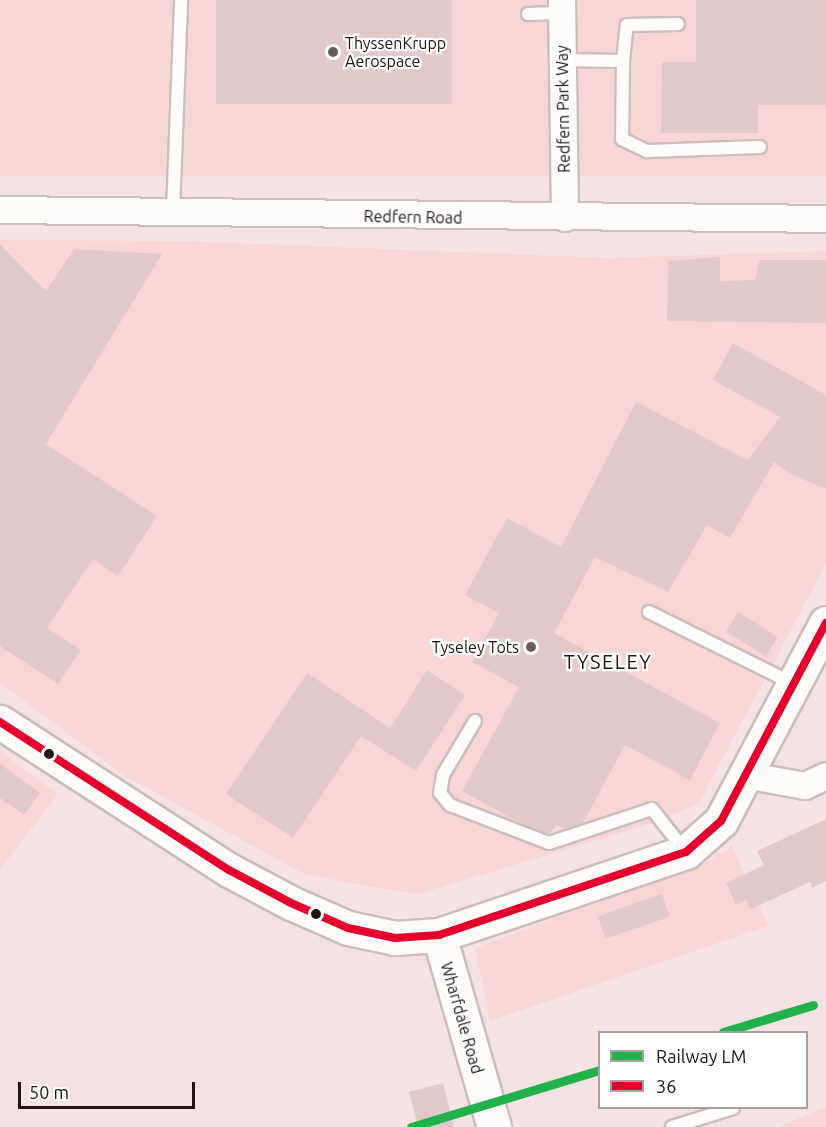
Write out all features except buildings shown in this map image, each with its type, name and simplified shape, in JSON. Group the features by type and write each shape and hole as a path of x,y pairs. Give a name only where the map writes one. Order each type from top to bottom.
{"main road":[{"path":"0,722 229,870 291,903 348,928 395,938 439,935 686,852 721,820 826,623"},
{"name":"Wharfdale Road","path":"439,935 494,1127"}],"street":[{"name":"Redfern Park Way","path":"562,7 565,218"},
{"name":"Redfern Road","path":"0,210 565,218 826,219"},
{"path":"745,775 805,786 826,776"}],"lane":[{"path":"173,212 181,0"},
{"path":"528,14 562,7"},
{"path":"678,24 627,25 623,61 622,139 647,151 760,147"},
{"path":"562,60 623,61"},
{"path":"649,612 793,684"},
{"path":"475,721 443,775 440,793 450,805 549,843 652,809 686,852"},
{"path":"672,1127 727,1109"}],"shaded area":[{"path":"0,0 826,0 826,176 0,176"},
{"path":"0,240 184,241 609,258 826,251 826,564 699,803 659,821 419,894 378,888 304,874 123,775 0,683"},
{"path":"0,751 58,794 0,870"},
{"path":"732,846 768,926 490,1021 475,948 703,864"},
{"path":"826,1107 826,1127 777,1127"}],"rail line":[{"name":"LM","path":"726,1031 813,1005"},
{"name":"LM","path":"411,1127 598,1071"}],"transit line":[{"name":"36","path":"0,722 229,870 291,903 348,928 395,938 439,935 686,852 721,821 826,623"}],"place":[{"name":"ThyssenKrupp Aerospace","path":"333,52"},
{"name":"Tyseley Tots","path":"531,647"}],"district":[{"name":"TYSELEY","path":"608,661"}]}
